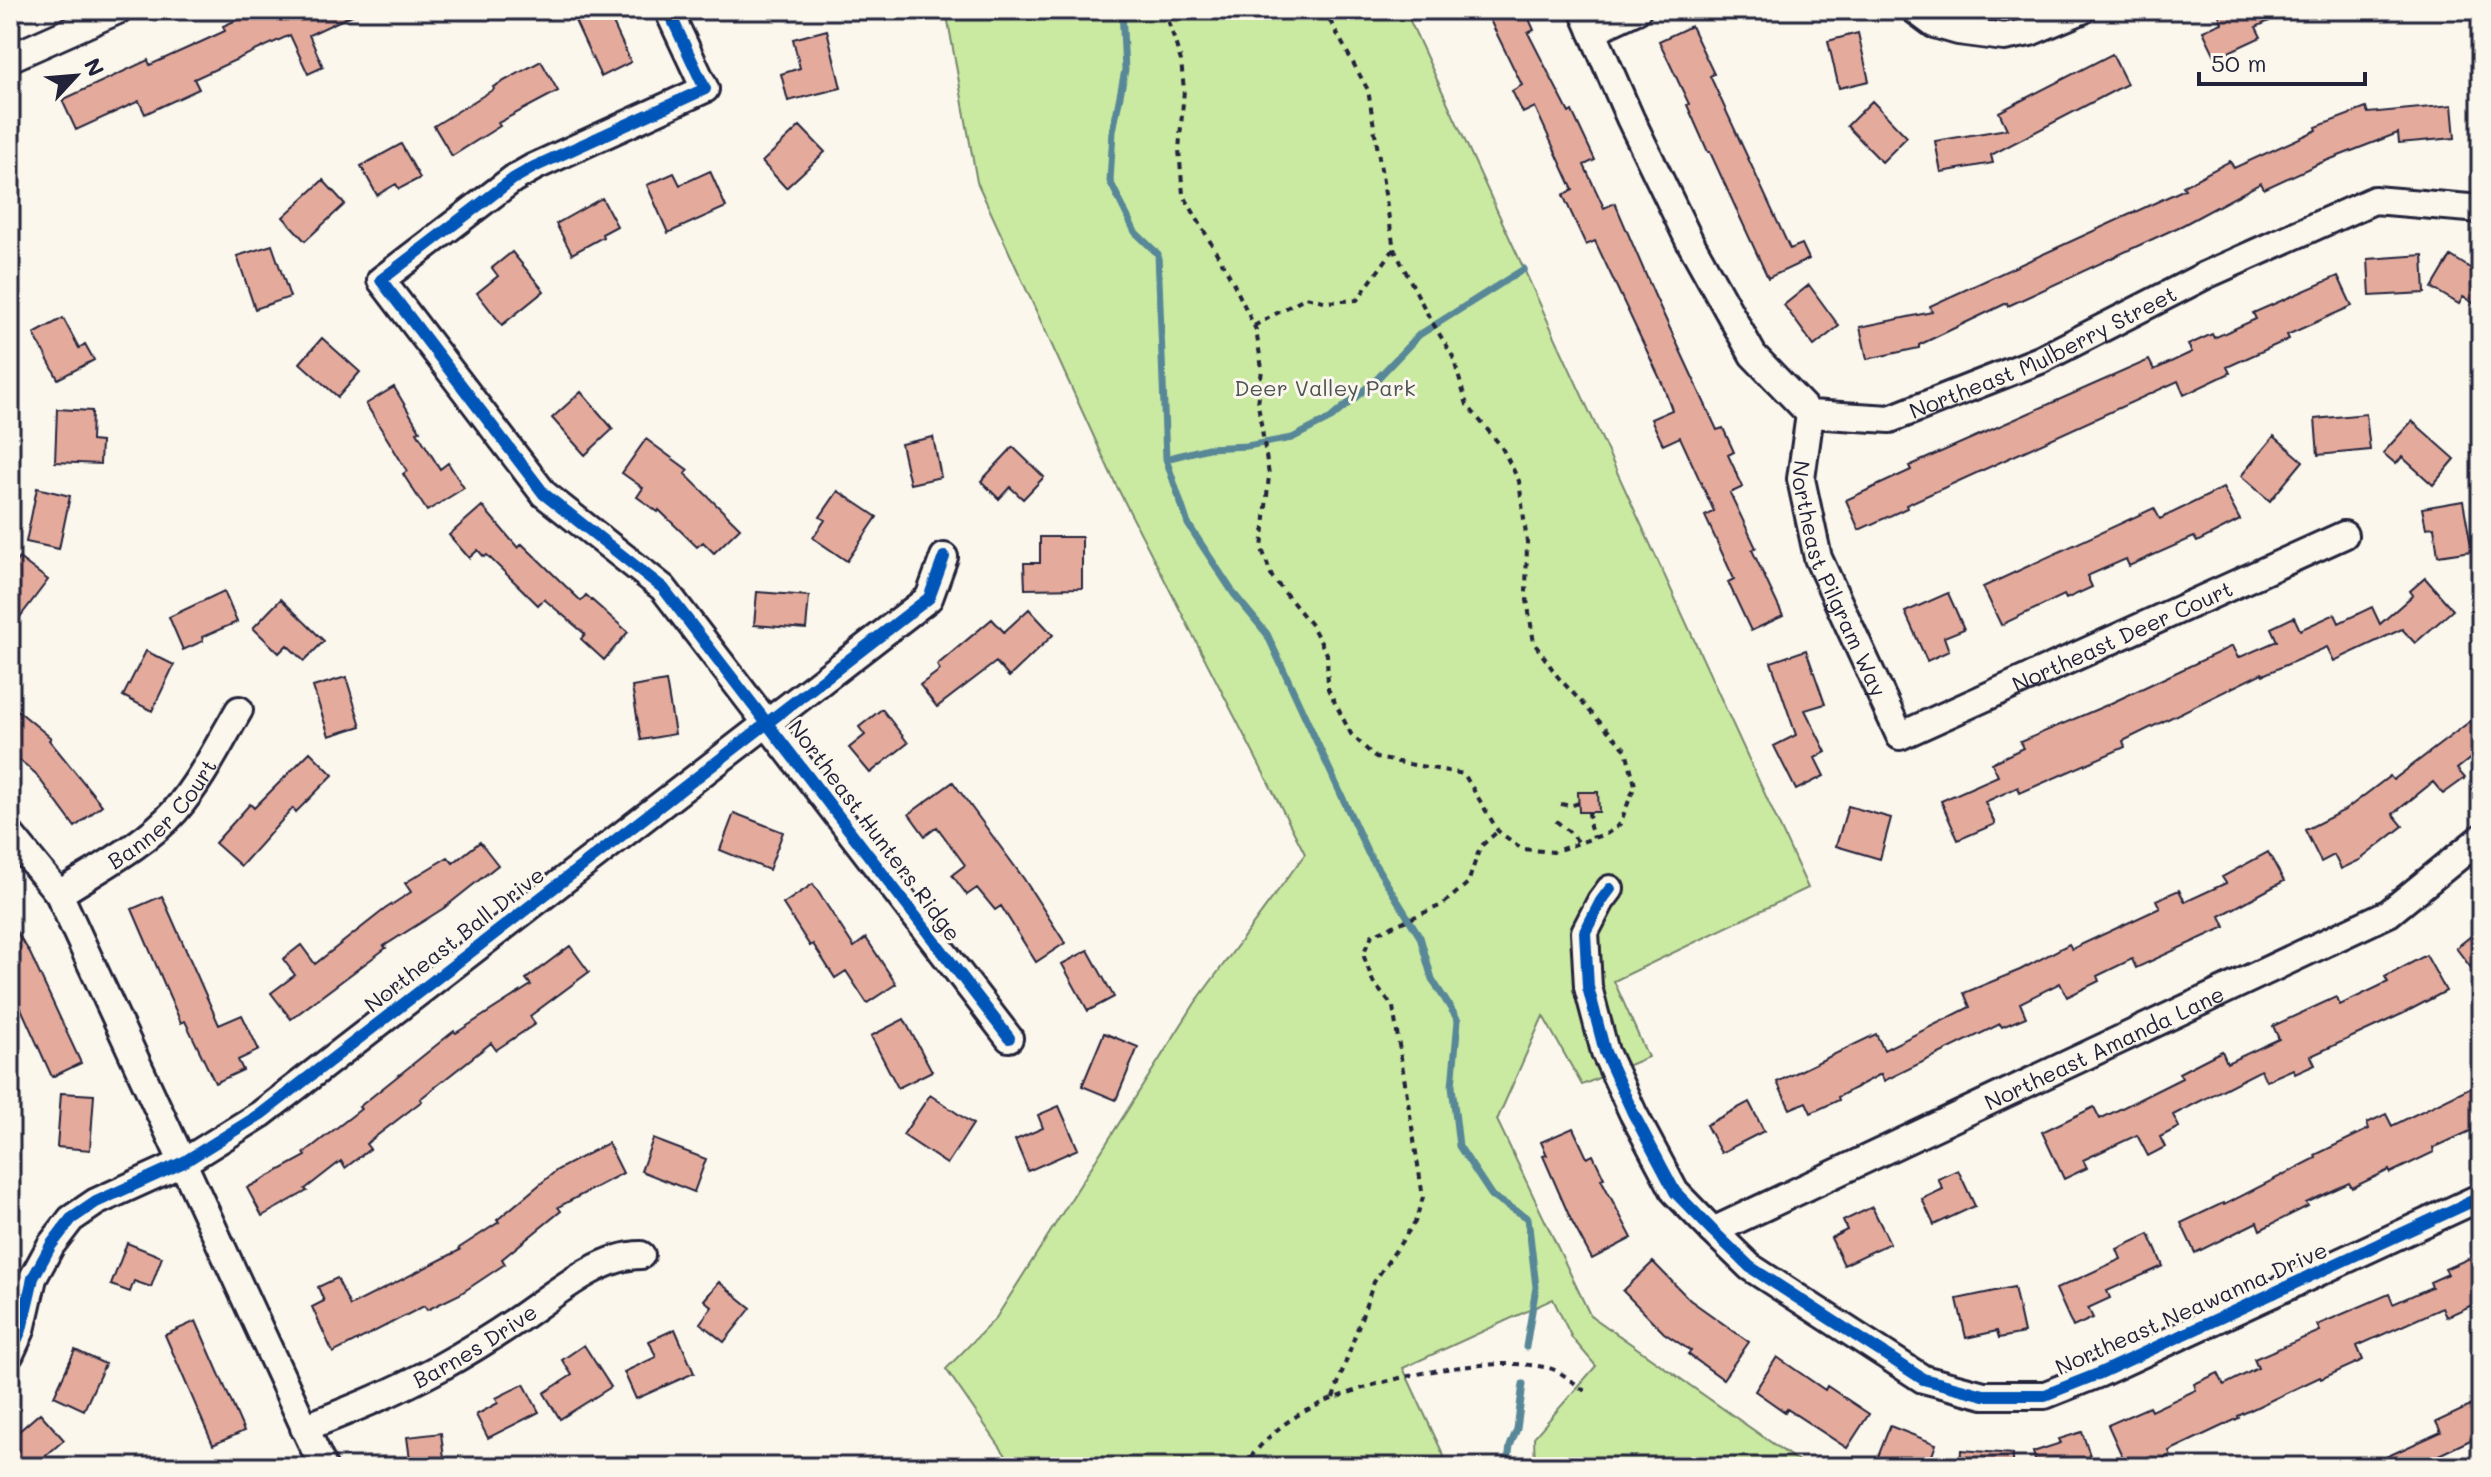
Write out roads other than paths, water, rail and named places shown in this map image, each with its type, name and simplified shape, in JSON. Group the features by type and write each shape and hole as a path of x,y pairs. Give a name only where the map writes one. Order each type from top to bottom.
{"street":[{"path":"10,58 118,10"},
{"name":"Northeast Hunters Ridge","path":"668,10 705,89 513,179 381,280 544,494 663,588 1009,1038"},
{"path":"1637,10 1588,21 1630,118 1689,240 1753,355 1810,414"},
{"path":"1915,10 1934,24 1958,31 2004,37 2030,32 2082,10"},
{"name":"Northeast Mulberry Street","path":"1810,414 1890,419 2040,360 2206,275 2374,200 2481,209"},
{"name":"Northeast Pilgram Way","path":"1810,414 1801,479 1818,558 1900,736"},
{"name":"Northeast Deer Court","path":"1900,736 2344,535"},
{"name":"Northeast Ball Drive","path":"10,1354 21,1330 33,1278 51,1245 71,1219 96,1202 184,1162 261,1114 929,598 944,557"},
{"name":"Banner Court","path":"59,894 145,838 174,812 197,781 239,710"},
{"path":"10,834 59,894 323,1467"},
{"name":"Northeast Amanda Lane","path":"1713,1231 2389,913 2481,838"},
{"name":"Northeast Neawanna Drive","path":"1610,889 1585,932 1588,987 1605,1052 1675,1192 1750,1267 1923,1379 1984,1395 2045,1395 2098,1374 2481,1197"},
{"name":"Barnes Drive","path":"304,1428 371,1402 436,1370 600,1265 627,1255 641,1255"}],"waterway":[{"path":"1122,10 1125,70 1113,131 1110,181 1135,232 1158,254 1166,459 1188,524 1234,594 1267,634 1368,853 1420,937 1432,979 1458,1020 1452,1086 1459,1146 1492,1196 1528,1218 1536,1287 1526,1347"},
{"path":"1166,459 1208,448 1247,446 1292,438 1331,418 1377,379 1419,335 1524,269"},
{"path":"1507,1467 1510,1446 1517,1429 1523,1384"}],"park label":[{"name":"Deer Valley Park","path":"1325,387"}]}
